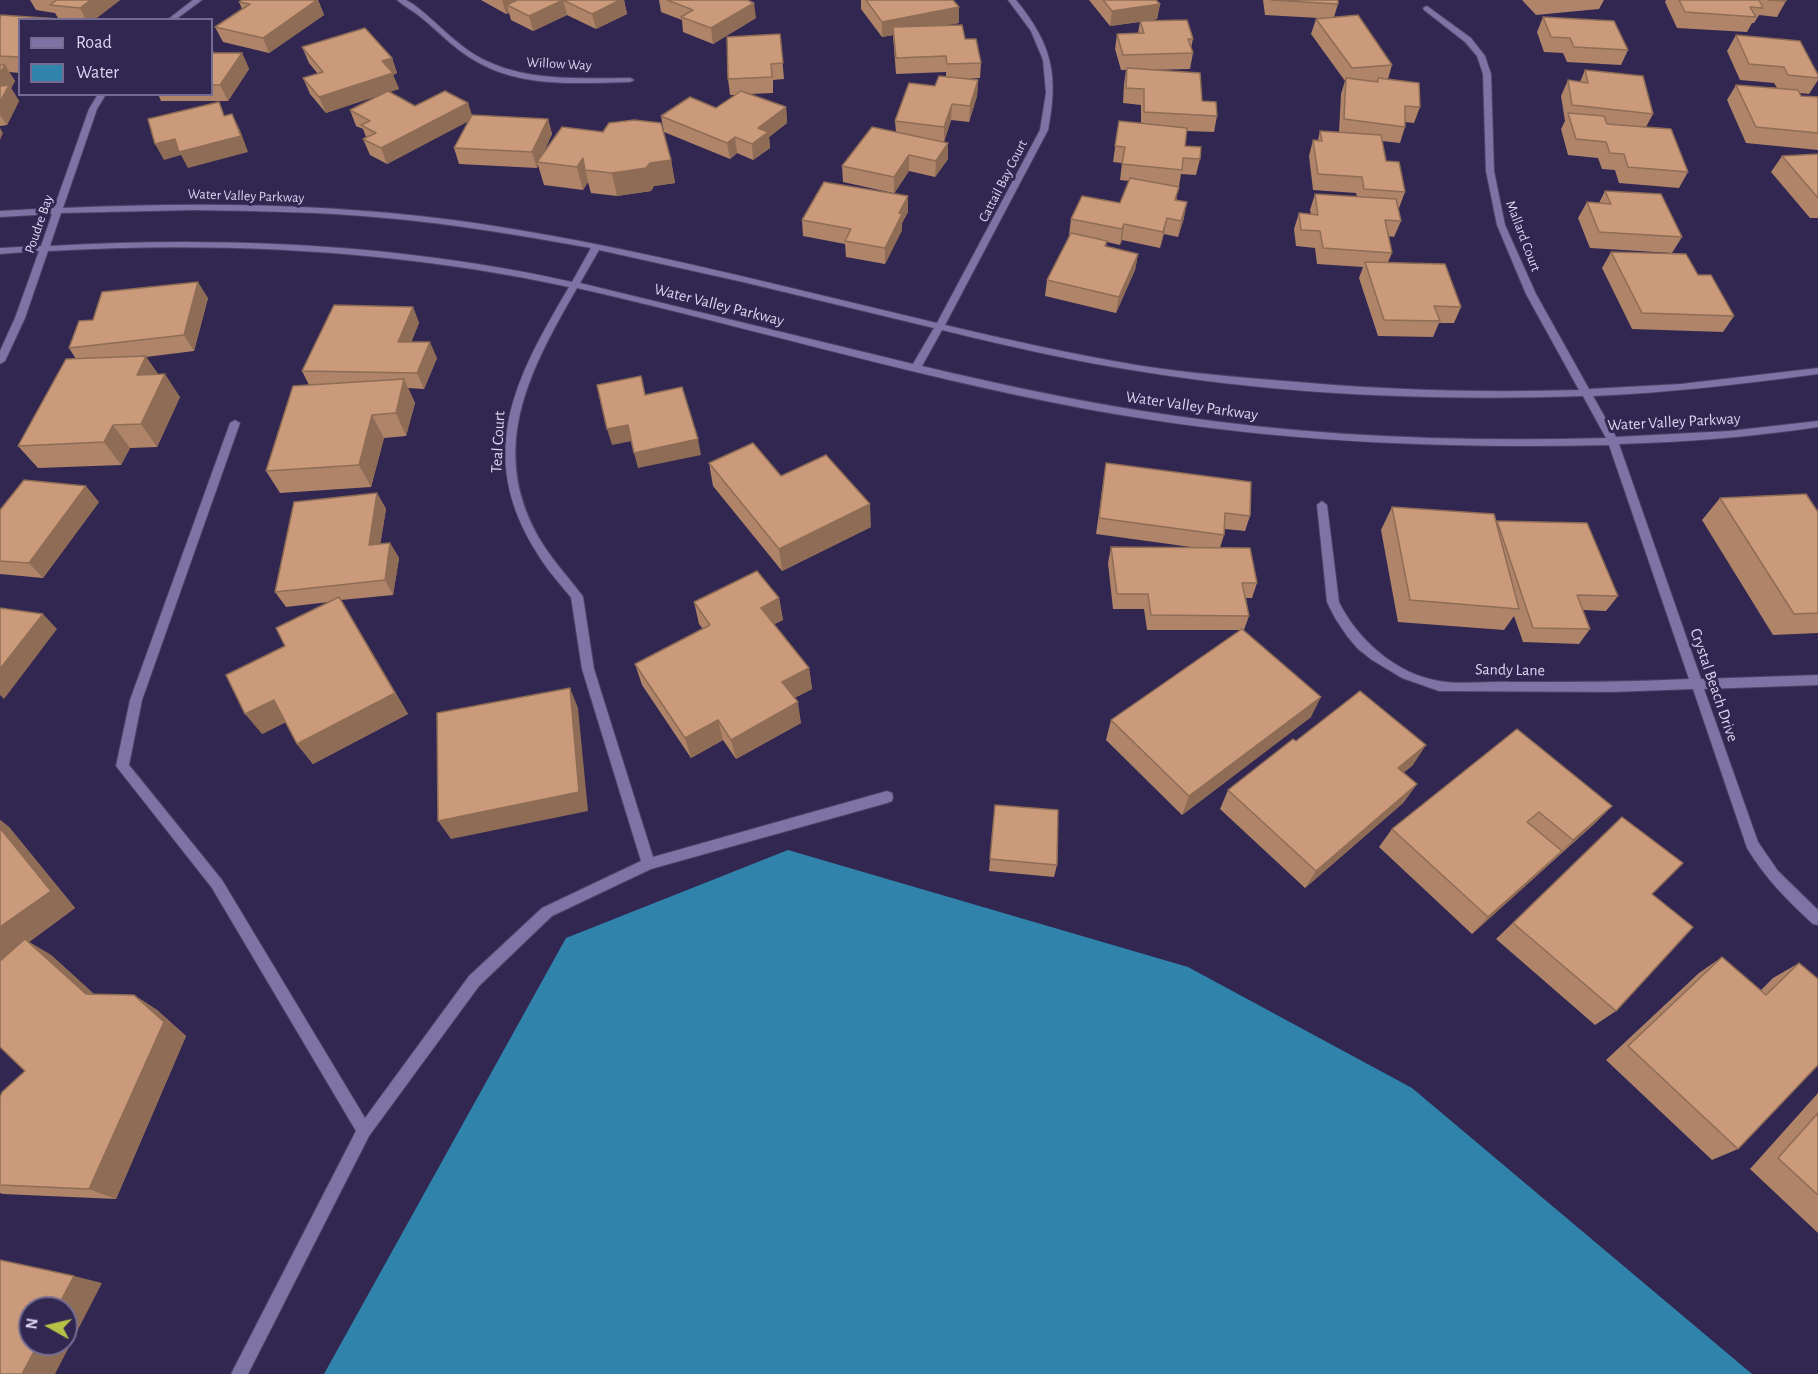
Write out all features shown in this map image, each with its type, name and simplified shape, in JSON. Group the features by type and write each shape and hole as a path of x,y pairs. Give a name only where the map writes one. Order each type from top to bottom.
{"street":[{"path":"173,18 198,0"},
{"name":"Willow Way","path":"401,0 418,9 465,52 499,71 539,79 630,80"},
{"name":"Cattail Bay Court","path":"916,368 1044,130 1050,105 1051,70 1046,51 1033,25 1012,0"},
{"name":"Mallard Court","path":"1427,8 1468,40 1481,56 1487,74 1490,171 1501,225 1531,294 1588,392 1613,441"},
{"name":"Poudre Bay","path":"0,361 20,318 93,110 101,96"},
{"name":"Water Valley Parkway","path":"0,214 194,208 361,214 462,224 596,247 1055,353 1126,366 1327,389 1433,394 1588,392 1760,380 1818,371"},
{"name":"Water Valley Parkway","path":"0,251 143,244 304,249 414,259 575,285 1021,393 1215,426 1325,437 1437,442 1613,441 1708,436 1818,424"},
{"path":"575,285 596,247"},
{"name":"Teal Court","path":"575,285 525,375 516,399 511,423 509,476 520,511 536,543 577,597 588,669 649,864"},
{"path":"235,423 136,700 122,766 218,884 364,1131"},
{"name":"Crystal Beach Drive","path":"1613,441 1752,844 1764,866 1789,894 1818,919"},
{"name":"Sandy Lane","path":"1322,505 1333,602 1338,615 1356,640 1389,667 1415,679 1439,686 1613,687 1818,680"},
{"path":"239,1374 364,1131 474,981 547,912 649,864 887,797"}],"water":[{"path":"788,850 1188,967 1412,1088 1752,1374 324,1374 566,938"}],"building":[{"path":"57,0 91,0 80,8 50,5"},
{"path":"242,0 317,0 263,38 215,27 250,4 239,2"},
{"path":"517,0 563,0 529,16 507,5"},
{"path":"563,0 620,0 592,14"},
{"path":"667,0 747,0 754,3 711,28 681,17 693,10"},
{"path":"866,0 953,0 959,7 882,22"},
{"path":"1103,0 1156,0 1160,4 1112,11"},
{"path":"1271,0 1338,0 1338,4"},
{"path":"1679,0 1759,0 1763,8 1750,7 1756,17 1685,12"},
{"path":"1,15 44,18 18,18 18,57 0,56"},
{"path":"1358,15 1392,65 1352,68 1316,19"},
{"path":"1543,17 1614,21 1628,50 1574,47 1570,38 1551,37"},
{"path":"1187,20 1193,39 1188,39 1193,53 1123,55 1117,34 1144,33 1140,21"},
{"path":"962,25 965,39 976,39 981,63 947,64 946,56 896,58 893,27"},
{"path":"365,28 392,58 382,61 393,73 319,97 303,78 323,72 302,47"},
{"path":"780,34 783,63 771,64 772,77 728,79 727,37"},
{"path":"1736,35 1800,41 1818,78 1788,75 1784,67 1749,64"},
{"path":"213,53 242,53 220,85 213,85"},
{"path":"1127,68 1200,73 1202,101 1216,102 1217,116 1144,112 1144,89 1126,88"},
{"path":"1585,70 1643,76 1653,114 1572,105 1568,80 1588,83"},
{"path":"939,76 978,80 970,106 952,104 944,127 895,121 909,83 935,86"},
{"path":"1346,78 1378,82 1378,78 1419,83 1420,107 1405,106 1405,127 1344,119"},
{"path":"9,85 0,102 0,86"},
{"path":"1736,85 1798,90 1801,96 1818,97 1818,133 1756,127"},
{"path":"388,91 415,106 445,91 468,103 381,148 363,139 376,133 361,125 370,121 350,110"},
{"path":"741,91 786,107 758,128 768,132 752,144 735,137 727,143 661,116 690,97 716,108"},
{"path":"219,102 224,116 232,114 241,136 179,152 175,139 155,144 148,119"},
{"path":"1568,113 1604,116 1607,124 1671,129 1688,172 1628,167 1624,154 1610,153 1606,142 1576,139"},
{"path":"472,115 548,119 532,152 454,148"},
{"path":"634,120 661,123 671,160 650,163 646,168 612,173 585,170 583,158 577,167 537,162 562,127 603,132 609,123"},
{"path":"1119,121 1187,128 1185,146 1201,147 1200,159 1183,158 1182,170 1122,164 1125,147 1115,146"},
{"path":"872,127 948,143 936,161 909,155 894,177 842,166"},
{"path":"1320,131 1381,135 1386,161 1399,162 1405,192 1364,189 1362,177 1318,174 1313,140 1322,141"},
{"path":"1818,154 1818,198 1782,156"},
{"path":"1130,178 1179,187 1175,200 1187,202 1181,221 1167,218 1163,232 1124,224 1122,229 1071,219 1082,196 1120,203"},
{"path":"824,182 908,196 885,248 845,241 851,229 802,220"},
{"path":"1605,191 1661,194 1682,237 1599,232 1587,202 1611,204"},
{"path":"1315,194 1396,199 1401,221 1385,220 1392,253 1323,248 1320,231 1301,230 1299,213 1318,215"},
{"path":"1071,233 1107,241 1105,246 1138,254 1119,297 1047,280"},
{"path":"1611,252 1686,254 1698,275 1711,275 1734,316 1642,313"},
{"path":"1365,262 1445,264 1461,307 1434,306 1440,321 1384,320"},
{"path":"198,282 184,335 69,348 79,321 93,320 102,292"},
{"path":"334,305 413,307 398,342 430,342 417,373 302,371"},
{"path":"146,356 137,375 165,374 141,424 113,425 104,442 18,446 66,359"},
{"path":"641,376 645,395 682,387 698,439 634,453 628,425 607,429 597,385"},
{"path":"404,379 396,413 372,415 359,465 266,471 293,386"},
{"path":"753,443 781,476 826,455 870,504 779,549 709,463"},
{"path":"1106,463 1251,482 1250,516 1225,513 1224,535 1099,518"},
{"path":"24,480 86,486 29,563 0,561 0,510"},
{"path":"377,493 369,545 390,543 385,580 275,592 294,502"},
{"path":"1806,494 1818,512 1818,613 1794,614 1720,498"},
{"path":"1392,507 1494,514 1519,609 1410,600"},
{"path":"1497,521 1587,523 1618,596 1577,595 1590,629 1533,628"},
{"path":"1111,547 1250,548 1257,583 1242,583 1249,616 1151,615 1148,594 1117,594"},
{"path":"757,571 779,598 761,608 809,668 782,682 798,702 731,740 718,720 685,738 635,664 710,625 694,602"},
{"path":"339,597 395,693 297,744 274,700 245,714 226,675 285,646 276,628"},
{"path":"0,608 43,614 0,669"},
{"path":"1242,629 1321,697 1189,796 1111,720"},
{"path":"570,688 579,792 438,821 437,713"},
{"path":"1360,691 1426,745 1398,768 1417,784 1316,871 1228,790 1293,739 1296,741"},
{"path":"1517,729 1612,806 1573,840 1539,812 1527,822 1562,851 1488,917 1392,829"},
{"path":"995,805 1058,810 1057,865 990,859"},
{"path":"1622,817 1683,863 1652,894 1693,927 1616,1011 1513,923"},
{"path":"0,828 51,891 0,927"},
{"path":"25,939 86,994 134,995 164,1022 89,1189 0,1185 0,1097 2,1092 25,1071 0,1047 0,961"},
{"path":"1722,957 1766,995 1799,963 1818,979 1818,1065 1738,1149 1628,1046"},
{"path":"1818,1113 1818,1195 1778,1158"},
{"path":"0,1260 74,1276 63,1296 18,1296 18,1356 32,1356 22,1374 0,1374"}]}
